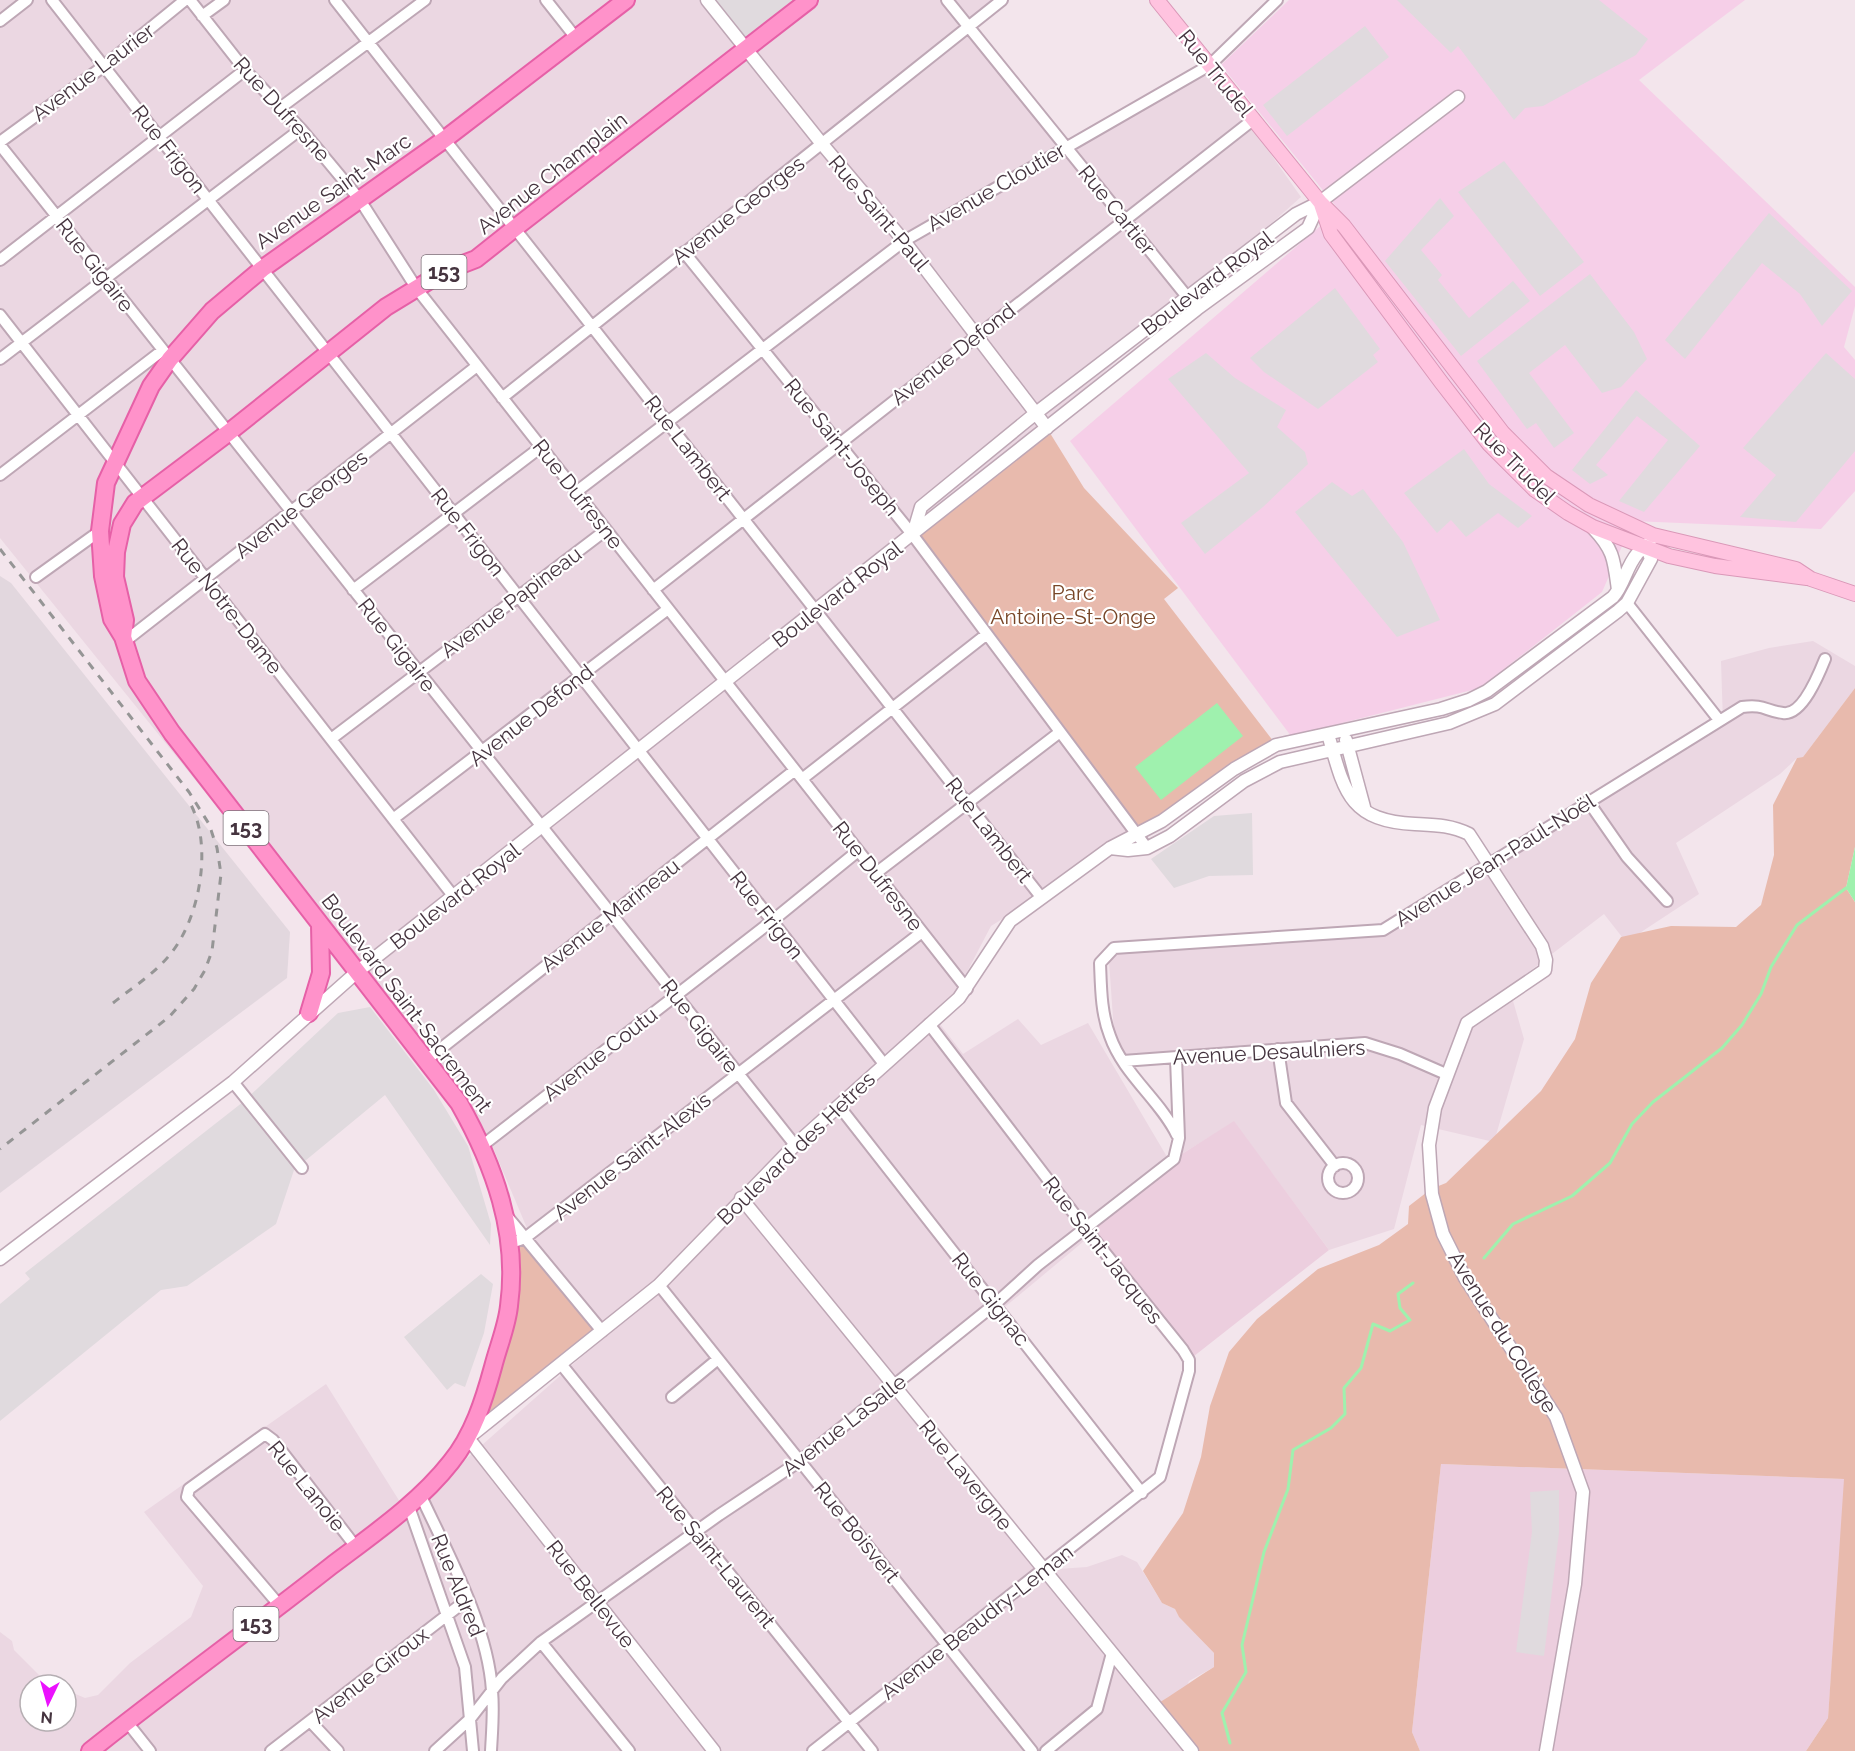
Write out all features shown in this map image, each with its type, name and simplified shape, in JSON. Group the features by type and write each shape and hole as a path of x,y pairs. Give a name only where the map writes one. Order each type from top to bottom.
{"main road":[{"name":"Avenue Saint-Marc","path":"116,464 166,354 212,311 262,269 445,139 626,0"},
{"name":"Avenue Champlain","path":"143,499 386,307 445,271 476,259 809,0"},
{"name":"Rue Trudel","path":"1157,0 1320,202 1344,226 1503,433 1546,476 1589,506 1650,541 1669,556 1715,566 1811,579 1855,594"},
{"name":"Rue Trudel","path":"1320,202 1331,234 1489,444 1535,489 1568,513 1591,526 1650,541"},
{"name":"Boulevard Saint-Sacrement","path":"116,464 106,483 100,531 103,576 112,619 123,640 137,681 161,718 459,1103 483,1145 504,1212 518,1241 510,1306 489,1384 468,1438 451,1463 414,1499"},
{"name":"Boulevard Saint-Sacrement","path":"123,640 125,620 115,577 116,552 122,524 135,503 143,499"},
{"path":"309,1013 321,973 319,924"},
{"name":"153","path":"90,1751 356,1547 414,1499"}],"street":[{"path":"0,21 27,0"},
{"name":"Rue Frigon","path":"52,0 884,1064"},
{"name":"Avenue Laurier","path":"0,144 188,0"},
{"name":"Rue Dufresne","path":"188,0 245,70 301,129 360,200 417,289 967,988"},
{"path":"202,16 224,0"},
{"name":"Rue Lambert","path":"335,0 1041,897"},
{"path":"280,108 425,0"},
{"path":"546,0 576,38"},
{"name":"Rue Saint-Paul","path":"707,0 822,144 904,240 1047,428"},
{"name":"Rue Cartier","path":"947,0 1197,309"},
{"name":"Avenue Georges","path":"502,398 1002,0"},
{"name":"Avenue Cloutier","path":"576,492 904,240 1210,65 1277,0"},
{"path":"0,260 245,70"},
{"name":"Boulevard Royal","path":"912,534 921,507 1036,413 1296,214 1320,202 1458,97"},
{"name":"Avenue Defond","path":"653,590 1254,119"},
{"path":"0,359 301,129"},
{"name":"Rue Gigaire","path":"0,144 795,1145"},
{"name":"Boulevard Royal","path":"0,1259 233,1082 357,972 1197,309 1308,228 1320,202"},
{"name":"Rue Saint-Joseph","path":"684,252 912,534 1147,848"},
{"name":"Rue Notre-Dame","path":"0,315 454,897"},
{"name":"Avenue Saint-Marc","path":"0,475 77,414 166,354"},
{"name":"Avenue Georges","path":"123,640 205,579 477,366"},
{"path":"353,590 541,447"},
{"path":"1591,526 1609,545 1613,554 1619,591"},
{"name":"Avenue Papineau","path":"331,740 606,530"},
{"path":"36,577 100,531"},
{"path":"1110,848 1128,850 1147,848 1170,836 1244,781 1280,762 1449,723 1480,711 1518,687 1627,603 1651,559 1650,541"},
{"name":"Boulevard des Hetres","path":"468,1438 658,1285 795,1145 967,988 1010,921 1041,897 1110,848 1162,821 1256,755 1276,745 1441,709 1486,691 1619,591 1637,553 1650,541"},
{"path":"1627,603 1719,720"},
{"name":"Avenue Defond","path":"393,819 668,609"},
{"path":"802,779 987,634"},
{"name":"Avenue Jean-Paul-Noël","path":"1179,1138 1169,1118 1123,1060 1110,1038 1103,1015 1100,963 1114,948 1383,930 1719,720 1742,708 1759,705 1782,713 1790,713 1797,709 1815,682 1825,659"},
{"path":"1344,730 1359,796 1367,813"},
{"path":"876,873 1060,732"},
{"path":"1328,734 1343,787 1367,813"},
{"name":"Avenue Marineau","path":"425,1061 795,770"},
{"path":"1588,801 1627,857 1667,901"},
{"name":"Avenue du Collège","path":"1367,813 1387,821 1455,827 1469,834 1542,946 1546,960 1545,970 1467,1023 1435,1108 1429,1145 1432,1194 1443,1234 1466,1278 1556,1417 1582,1491 1575,1584 1546,1751"},
{"name":"Avenue Coutu","path":"483,1145 772,921 858,850"},
{"name":"Avenue Saint-Alexis","path":"518,1241 922,932"},
{"name":"Rue Saint-Jacques","path":"929,1024 1189,1360 1177,1420 1160,1477 1142,1493"},
{"name":"Avenue Desaulniers","path":"1123,1060 1365,1043 1400,1054 1446,1074"},
{"path":"1278,1049 1286,1103 1335,1166"},
{"name":"Avenue LaSalle","path":"435,1751 470,1719 492,1690 541,1642 800,1461 995,1304 1038,1265 1174,1159 1179,1138 1176,1058"},
{"path":"233,1082 302,1168"},
{"name":"Rue Gignac","path":"839,1106 1142,1493"},
{"name":"Rue Lavergne","path":"741,1198 1192,1751"},
{"path":"518,1241 602,1331"},
{"name":"Rue Boisvert","path":"658,1285 1032,1751"},
{"path":"672,1397 718,1359"},
{"name":"Rue Saint-Laurent","path":"561,1364 872,1751"},
{"name":"Rue Lanoie","path":"280,1606 187,1497 189,1489 255,1439 265,1434 273,1440 356,1547"},
{"name":"Rue Bellevue","path":"468,1438 714,1751"},
{"name":"Avenue Beaudry-Leman","path":"813,1751 1042,1569 1142,1493"},
{"name":"Rue Aldred","path":"414,1499 468,1599 492,1690 491,1751"},
{"name":"Rue Aldred","path":"414,1499 465,1667 473,1751"},
{"name":"Avenue Giroux","path":"271,1751 468,1599"},
{"path":"541,1642 630,1751"},
{"path":"1046,1751 1097,1709 1112,1653"},
{"path":"310,1721 338,1751"},
{"path":"127,1722 150,1751"}],"shaded area":[{"path":"0,0 996,0 970,21 1074,149 1209,71 1301,197 1045,425 1137,835 991,926 957,991 933,1015 963,1054 1018,1019 1041,1045 1088,1023 1173,1167 1006,1306 897,1379 1043,1570 1087,1567 1122,1555 1137,1562 1162,1603 1175,1609 1179,1617 1214,1653 1214,1667 1189,1681 1186,1688 1153,1706 1188,1751 0,1751 0,1632 12,1641 14,1650 37,1673 18,1673 18,1733 78,1733 78,1695 85,1698 98,1695 130,1663 191,1617 203,1586 144,1512 326,1384 405,1510 438,1484 605,1336 532,1240 494,1150 0,538"},
{"path":"707,0 809,0 747,50"},
{"path":"1289,0 1745,0 1639,80 1855,287 1855,306 1844,347 1855,360 1855,491 1821,529 1633,521 1602,592 1480,688 1291,736 1070,441 1339,210 1221,65"},
{"path":"1397,0 1599,0 1648,39 1636,55 1543,106 1525,108 1514,120 1458,46 1451,53"},
{"path":"1365,26 1389,57 1287,136 1263,105"},
{"path":"1504,161 1584,262 1540,296 1458,192"},
{"path":"1440,198 1454,216 1421,250 1442,275 1438,280 1469,318 1513,281 1530,301 1461,356 1385,261"},
{"path":"1769,213 1852,291 1822,326 1800,294 1762,263 1685,359 1665,340"},
{"path":"1590,274 1634,332 1647,359 1621,387 1602,393 1565,345 1529,373 1574,433 1554,448 1536,423 1527,429 1477,361"},
{"path":"1335,288 1380,349 1373,355 1378,362 1318,409 1264,372 1250,358"},
{"path":"1206,353 1235,378 1286,410 1277,427 1305,452 1308,464 1263,507 1205,554 1181,523 1249,473 1168,379"},
{"path":"1826,353 1855,379 1855,451 1796,522 1740,517 1776,475 1743,448"},
{"path":"1636,390 1700,446 1644,512 1619,501 1668,440 1637,416 1596,465 1608,475 1590,484 1572,470"},
{"path":"1464,449 1489,484 1532,516 1518,528 1498,513 1466,537 1451,520 1437,533 1404,493"},
{"path":"1332,482 1352,496 1363,489 1403,542 1440,620 1397,637 1295,512"},
{"path":"0,576 11,583 290,932 287,978 0,1193"},
{"path":"1813,641 1855,666 1855,688 1803,757 1797,758 1780,774 1676,843 1699,894 1626,942 1604,914 1509,987 1524,1039 1494,1142 1421,1125 1394,1229 1329,1250 1234,1122 1180,1155 1180,1053 1127,1060 1114,1032 1109,961 1115,954 1378,936 1395,930 1597,800 1723,723 1721,661 1769,648"},
{"path":"1217,703 1243,736 1161,800 1135,767"},
{"path":"1252,813 1253,875 1209,876 1174,888 1151,859 1214,816"},
{"path":"1855,847 1855,902 1846,888"},
{"path":"370,1007 434,1090 468,1146 491,1224 490,1245 385,1095 294,1170 276,1224 187,1286 161,1290 0,1421 0,1304 30,1279 25,1273 243,1102 338,1013"},
{"path":"1234,1121 1329,1250 1189,1360 1085,1228 1174,1159"},
{"path":"481,1274 493,1284 484,1333 465,1387 455,1383 447,1390 404,1337"},
{"path":"1441,1464 1845,1479 1828,1718 1806,1751 1420,1751 1412,1732"},
{"path":"1559,1490 1559,1533 1544,1656 1516,1652 1532,1532 1530,1492"}],"green space":[{"name":"Parc Antoine-St-Onge","path":"1045,425 1084,488 1178,588 1164,599 1274,742 1137,835 912,534"},
{"path":"1855,688 1855,847 1846,888 1855,902 1855,1751 1806,1751 1828,1718 1844,1479 1441,1464 1412,1732 1420,1751 1188,1751 1153,1706 1214,1667 1214,1653 1179,1617 1175,1609 1162,1603 1143,1571 1183,1513 1201,1457 1210,1406 1229,1352 1257,1319 1318,1269 1379,1245 1408,1224 1409,1206 1431,1189 1446,1183 1541,1091 1575,1039 1591,983 1621,937 1671,926 1736,927 1761,905 1774,855 1773,805 1797,758 1803,757"},
{"path":"525,1238 602,1331 468,1438 489,1384 511,1243"}],"waterway":[{"path":"1484,1258 1513,1224 1572,1196 1610,1163 1632,1124 1653,1102 1722,1048 1742,1025 1761,994 1771,967 1797,925 1846,888 1855,889"},
{"path":"1230,1743 1222,1713 1246,1672 1242,1645 1264,1552 1288,1489 1293,1450 1331,1428 1345,1414 1344,1388 1361,1368 1373,1324 1390,1331 1410,1320 1400,1308 1398,1294 1413,1283"}],"railway":[{"path":"0,549 189,792 209,824 217,848 221,874 212,951 205,970 194,989 169,1017 0,1149"},
{"path":"113,1003 166,960 182,937 190,919 196,900 202,859 197,820 190,803"}]}
